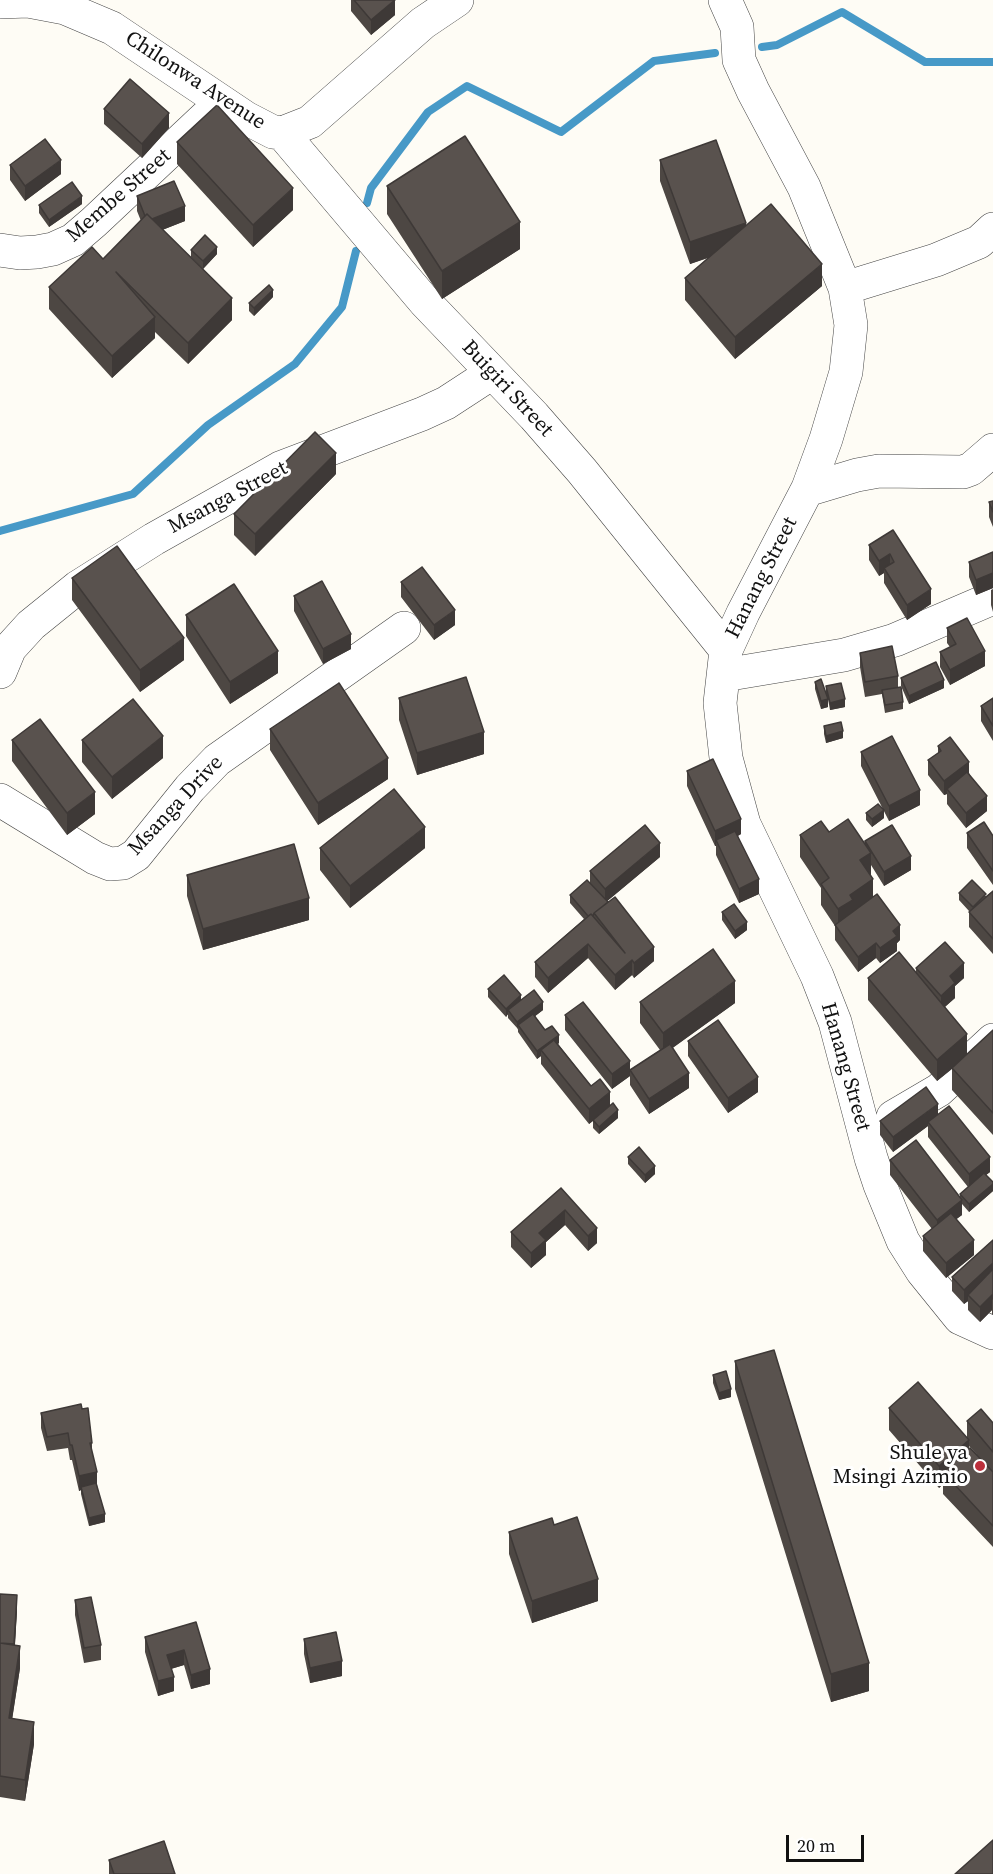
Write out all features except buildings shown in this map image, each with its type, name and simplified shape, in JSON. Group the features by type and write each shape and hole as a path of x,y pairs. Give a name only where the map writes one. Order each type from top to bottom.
{"street":[{"name":"Chilonwa Avenue","path":"0,2 28,1 65,8 112,28 221,102 273,132 282,133 310,122 423,23 457,0"},
{"name":"Hanang Street","path":"725,0 737,27 739,60 804,187 845,288 851,325 846,372 826,439 807,490 743,613 725,662 720,703 726,758 744,824 817,976 832,1013 880,1185 903,1241 911,1255 960,1318 993,1333"},
{"name":"Membe Street","path":"0,250 37,252 53,249 73,240 221,102"},
{"name":"Buigiri Street","path":"282,133 425,302 534,416 582,471 725,662"},
{"path":"845,288 988,243"},
{"name":"Msanga Street","path":"0,672 10,648 31,625 78,587 154,538 280,468 422,414 446,403 492,373"},
{"path":"807,490 879,471 963,472 971,469 993,450"},
{"path":"725,662 844,655 895,640 993,598"},
{"name":"Msanga Drive","path":"0,800 95,858 110,864 123,863 136,855 190,788 217,760 404,628"},
{"path":"865,1134 939,1090 993,1040"}],"waterway":[{"path":"762,47 777,45 842,12 925,62 993,62"},
{"path":"367,203 371,188 428,112 467,86 561,132 654,61 715,53"},
{"path":"0,531 133,494 208,425 295,364 342,307 356,251"}],"place":[{"name":"Shule ya Msingi Azimio","path":"980,1466"}]}
